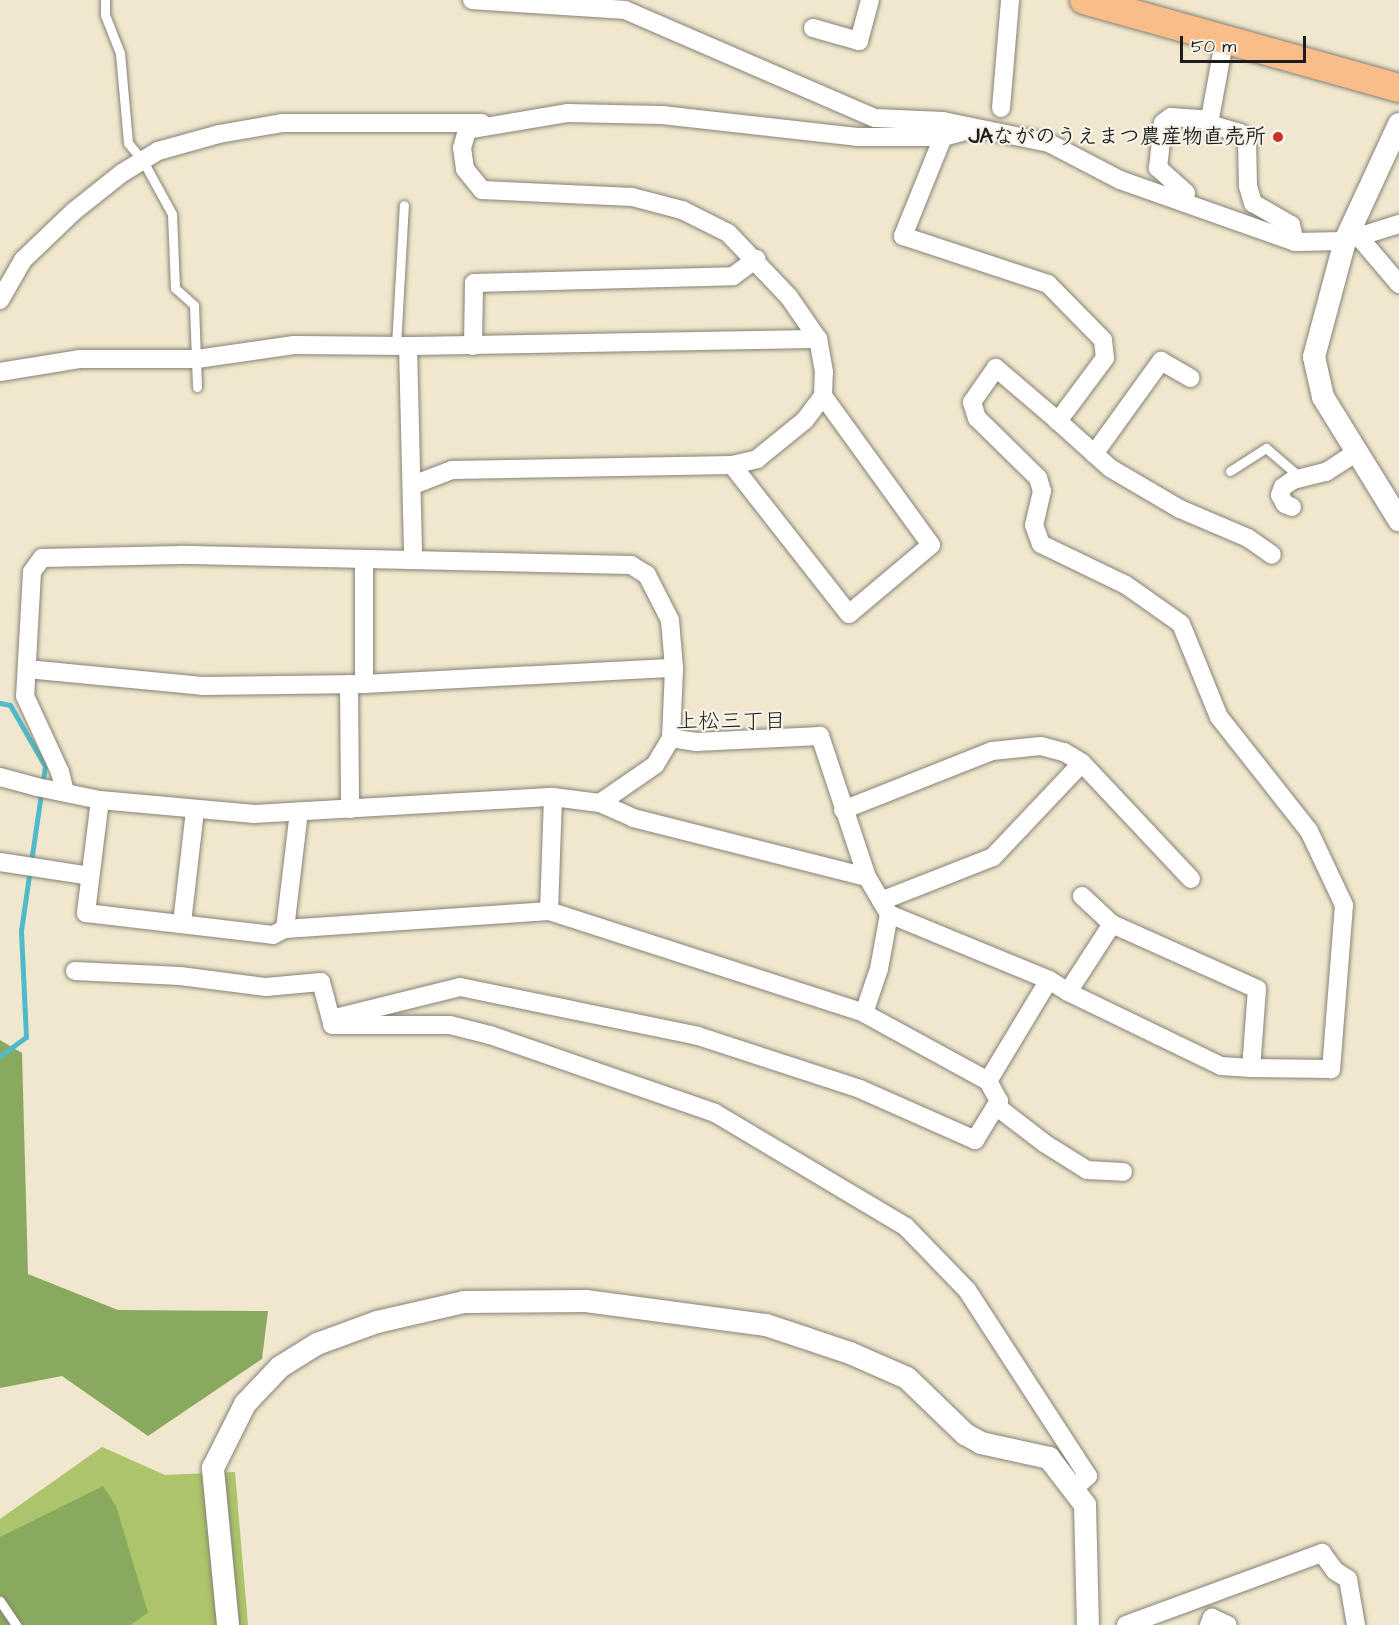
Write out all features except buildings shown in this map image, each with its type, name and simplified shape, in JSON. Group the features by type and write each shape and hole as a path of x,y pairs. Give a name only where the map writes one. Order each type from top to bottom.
{"main road":[{"path":"1089,1 1224,42 1399,88"}],"street":[{"path":"472,0 625,10 875,118 943,121 972,129 1049,143 1120,180 1295,242 1352,239 1399,224"},
{"path":"813,28 859,41 870,0"},
{"path":"1002,108 1010,0"},
{"path":"1224,42 1209,124 1240,133 1247,139 1248,186 1253,203 1291,225 1295,242"},
{"path":"0,300 22,260 73,212 158,152 219,134 283,123 492,123 567,113 738,122 805,134 943,137 972,129"},
{"path":"1183,202 1186,193 1158,168 1162,123 1171,117 1210,120"},
{"path":"413,485 452,470 732,465 757,459 806,420 823,396 824,372 818,339 756,259 728,233 682,210 632,197 482,190 465,169 462,148 467,130 492,123"},
{"path":"1399,124 1352,239 1314,357 1323,397 1399,520"},
{"path":"943,137 903,236 1048,284 1103,340 1105,358 1058,421"},
{"path":"1352,239 1399,284"},
{"path":"473,346 474,283 733,276 756,259"},
{"path":"0,372 79,359 197,359 294,345 473,346 818,339"},
{"path":"402,346 413,485 413,558"},
{"path":"1094,454 1161,361 1190,378"},
{"path":"671,738 696,742 820,736 867,877 885,907 1049,980 1068,992 1221,1066 1331,1069 1344,905 1309,831 1219,717 1181,624 1126,585 1041,544 1034,525 1042,491 1038,478 977,418 972,402 996,368 1110,468 1180,509 1248,538 1272,555"},
{"path":"732,465 849,614 931,545 823,396"},
{"path":"1293,507 1285,504 1280,495 1283,487 1301,478 1326,472 1357,452"},
{"path":"64,792 60,772 24,696 32,572 42,558 180,555 413,558 631,565 647,575 670,620 674,668 671,738 655,765 600,803"},
{"path":"350,809 364,559"},
{"path":"27,669 202,686 357,684 674,668"},
{"path":"843,810 992,751 1041,746 1064,752 1082,764 1191,879"},
{"path":"885,907 993,857 1082,764"},
{"path":"0,777 100,800 254,814 553,797 600,803 633,818 867,877"},
{"path":"549,911 553,797"},
{"path":"100,800 86,913 273,934 285,929 549,911 864,1013 988,1081 999,1101 975,1140 860,1089 698,1036 460,987 331,1019"},
{"path":"182,923 195,810"},
{"path":"285,929 299,812"},
{"path":"0,862 90,876"},
{"path":"1082,896 1112,924 1257,989 1251,1068"},
{"path":"864,1013 879,969 885,907"},
{"path":"1068,992 1112,924"},
{"path":"75,971 180,976 266,987 321,982 332,1027 450,1025 490,1035 715,1113 906,1227 967,1290 1088,1476 1073,1489"},
{"path":"988,1081 1049,980"},
{"path":"996,1106 1087,1170 1123,1172"},
{"path":"228,1625 213,1468 245,1404 280,1367 316,1344 377,1322 464,1302 586,1301 766,1325 850,1353 908,1378 965,1434 981,1443 1049,1458 1084,1504 1088,1625"},
{"path":"1126,1625 1322,1553 1335,1571 1348,1579 1356,1625"},
{"path":"1209,1625 1212,1618 1228,1625"}],"lane":[{"path":"105,0 105,15 120,53 128,143 143,161 172,214 175,288 194,305 197,387"},
{"path":"402,346 404,205"},
{"path":"1230,471 1266,448 1301,478"},
{"path":"0,1601 16,1625"}],"green space":[{"path":"0,1040 22,1053 28,1274 118,1310 268,1311 262,1359 148,1436 62,1376 0,1388"},
{"path":"102,1447 165,1475 235,1472 248,1625 0,1625 0,1519"},
{"path":"103,1486 116,1506 148,1613 130,1625 0,1625 0,1537"}],"waterway":[{"path":"0,703 10,705 45,766 21,931 26,1037 0,1056"}],"place":[{"name":"JAながのうえまつ農産物直売所","path":"1278,137"}],"district":[{"name":"上松三丁目","path":"731,722"}]}
